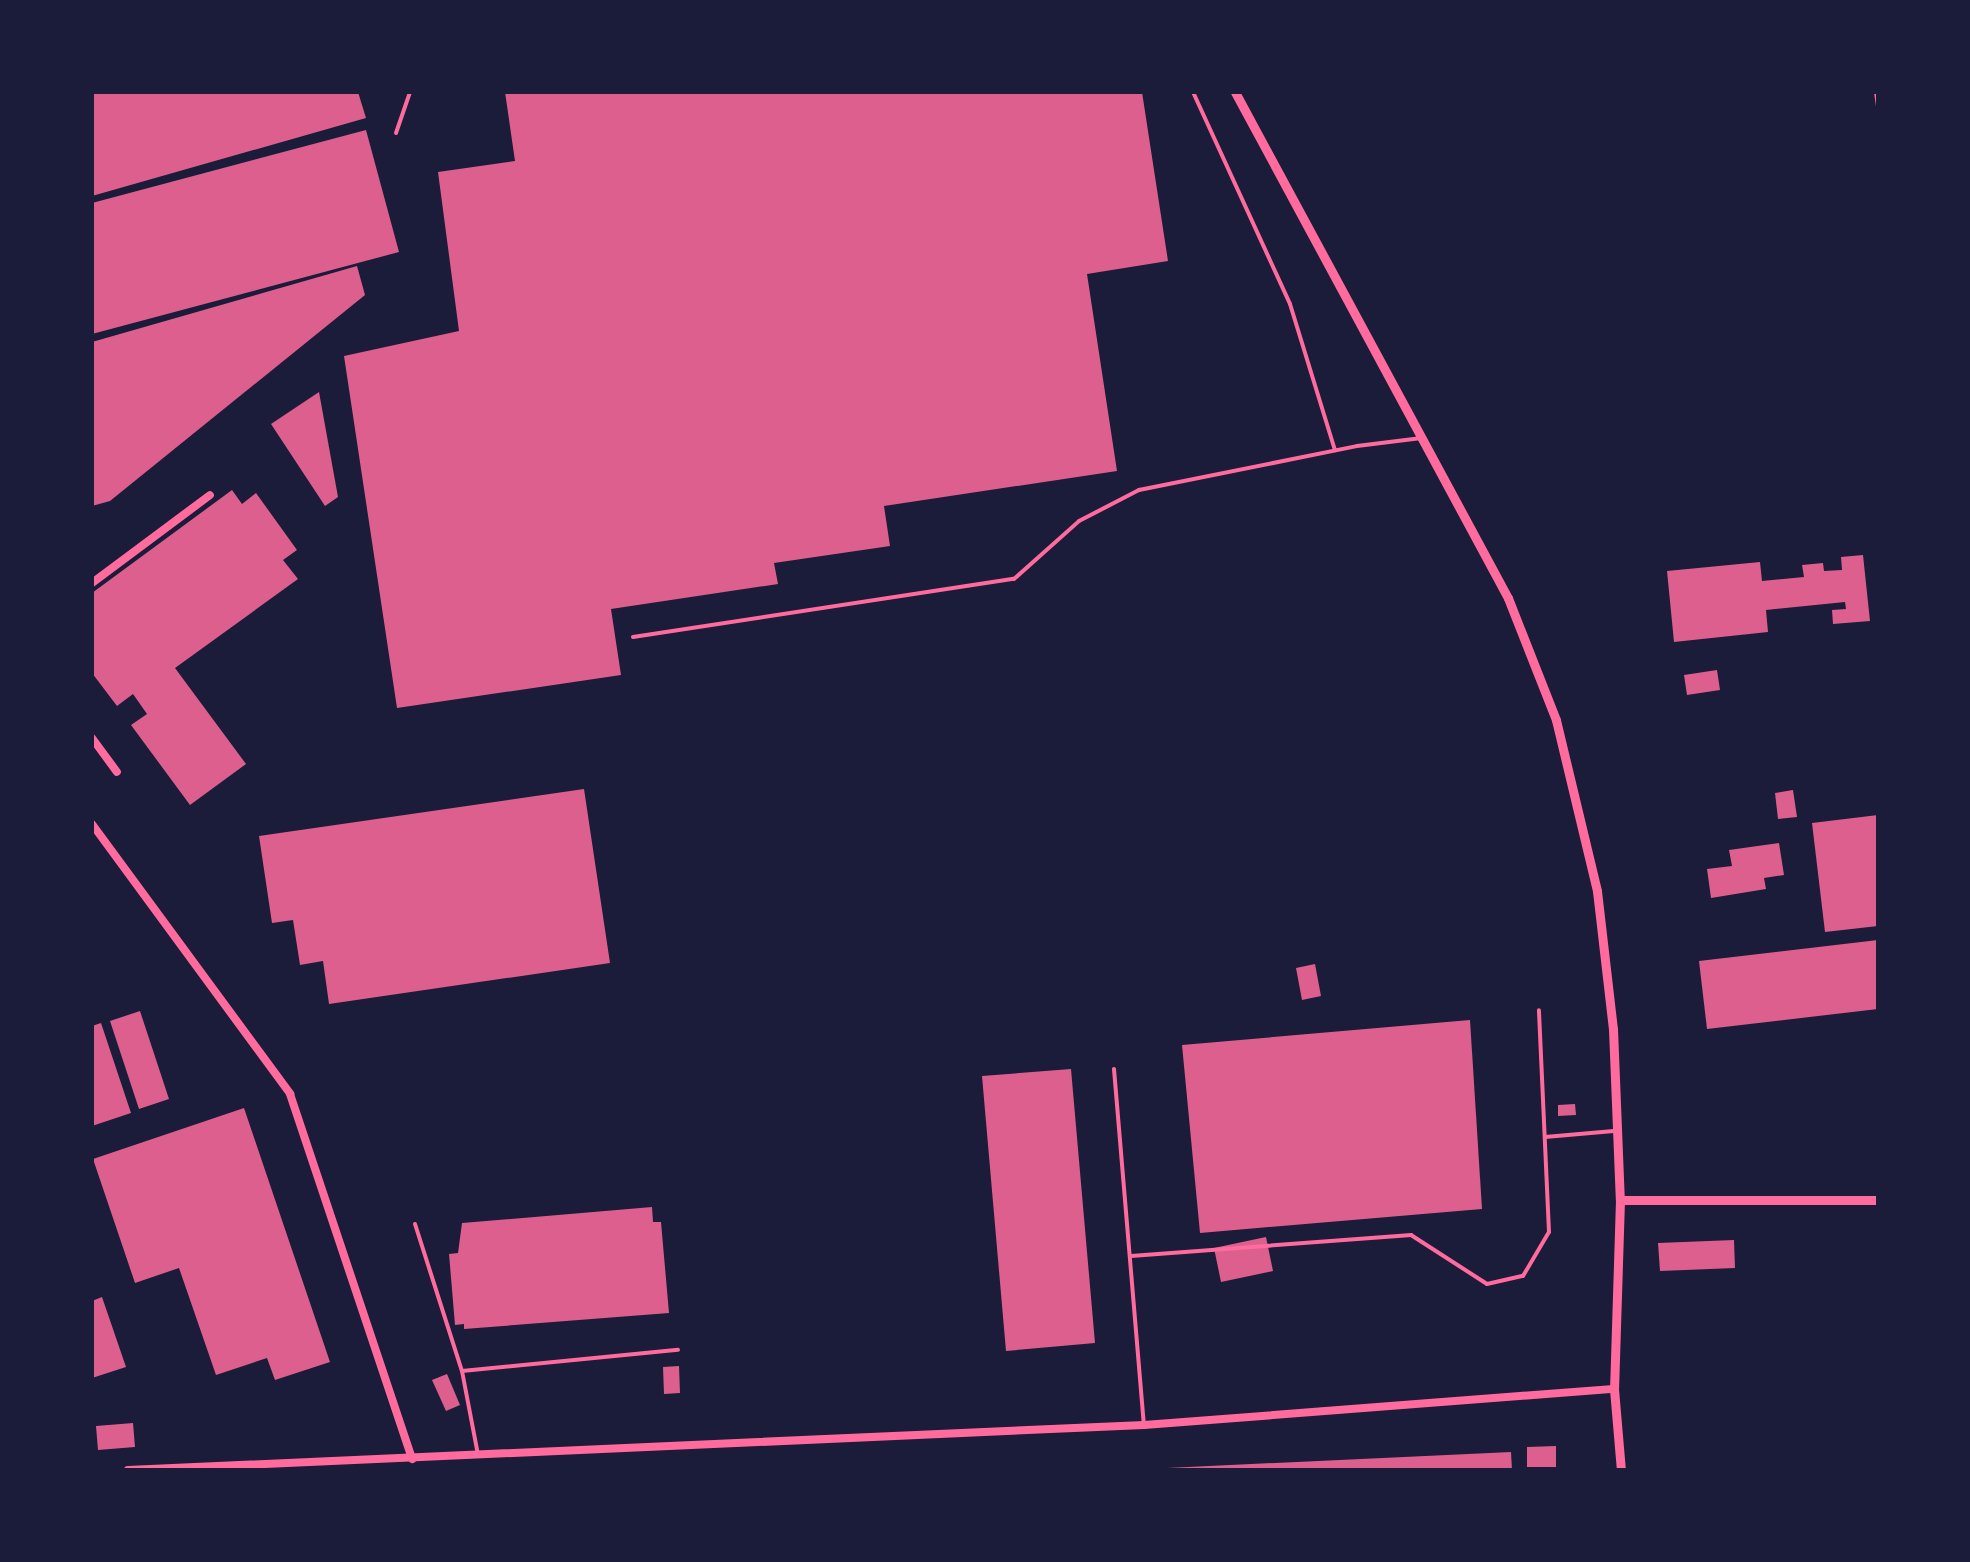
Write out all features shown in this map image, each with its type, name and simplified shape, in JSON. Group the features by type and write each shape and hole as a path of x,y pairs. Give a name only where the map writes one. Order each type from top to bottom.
{"street":[{"path":"1235,92 1508,598 1556,720 1597,891 1613,1029 1620,1200 1614,1389 1621,1470"},
{"path":"92,583 210,495"},
{"path":"92,738 117,772"},
{"path":"92,824 290,1094 412,1459"},
{"path":"1620,1200 1878,1200"},
{"path":"128,1470 1144,1425 1614,1389"}],"lane":[{"path":"396,133 410,92"},
{"path":"1193,92 1290,304 1335,450"},
{"path":"1876,92 1878,106"},
{"path":"633,637 1014,579 1079,521 1111,501 1139,490 1335,450 1424,438"},
{"path":"1131,1256 1411,1235 1487,1284 1523,1276 1549,1232 1539,1010"},
{"path":"1114,1069 1144,1425"},
{"path":"1545,1137 1617,1131"},
{"path":"415,1224 462,1371 478,1455"},
{"path":"462,1371 678,1350"}],"building":[{"path":"92,92 358,92 366,118 92,196"},
{"path":"505,92 1142,92 1168,261 1087,274 1117,471 884,506 890,546 774,563 778,584 611,609 621,675 397,708 344,356 459,331 438,172 515,161"},
{"path":"366,130 399,252 92,334 92,203"},
{"path":"357,266 365,295 110,501 92,506 92,342"},
{"path":"319,392 338,497 325,506 271,424"},
{"path":"232,490 242,504 256,493 297,550 283,560 298,579 175,668 246,764 190,805 131,725 147,714 133,694 117,706 92,673 92,593"},
{"path":"1863,555 1870,621 1833,624 1832,610 1846,609 1845,602 1766,610 1768,632 1674,642 1667,571 1760,562 1762,581 1804,577 1802,565 1823,563 1824,571 1842,570 1841,557"},
{"path":"1717,670 1720,690 1687,695 1684,675"},
{"path":"584,789 610,963 329,1004 323,961 300,965 293,920 272,923 259,836"},
{"path":"1793,790 1797,817 1778,819 1775,793"},
{"path":"1878,815 1878,926 1825,932 1812,823"},
{"path":"1779,843 1784,875 1764,878 1766,889 1711,898 1707,869 1732,866 1729,850"},
{"path":"1878,940 1878,1009 1707,1029 1699,961"},
{"path":"1315,964 1321,996 1302,1000 1296,968"},
{"path":"140,1011 169,1099 139,1109 110,1021"},
{"path":"1470,1020 1482,1209 1200,1233 1182,1045"},
{"path":"101,1023 131,1113 92,1126 92,1026"},
{"path":"1071,1069 1095,1343 1006,1351 982,1076"},
{"path":"1575,1104 1576,1115 1558,1116 1558,1105"},
{"path":"244,1108 330,1362 275,1380 267,1358 216,1375 179,1268 135,1283 93,1159"},
{"path":"652,1207 653,1222 661,1222 669,1313 464,1329 464,1324 455,1325 449,1254 458,1253 462,1223"},
{"path":"1266,1237 1273,1271 1221,1282 1214,1248"},
{"path":"1734,1240 1735,1268 1660,1271 1658,1243"},
{"path":"102,1297 126,1367 92,1378 92,1301"},
{"path":"679,1366 680,1393 664,1394 663,1367"},
{"path":"447,1374 460,1405 446,1411 432,1380"},
{"path":"133,1423 135,1447 98,1450 96,1426"},
{"path":"1556,1446 1556,1467 1527,1467 1527,1447"},
{"path":"1511,1452 1512,1470 1167,1468"}]}
